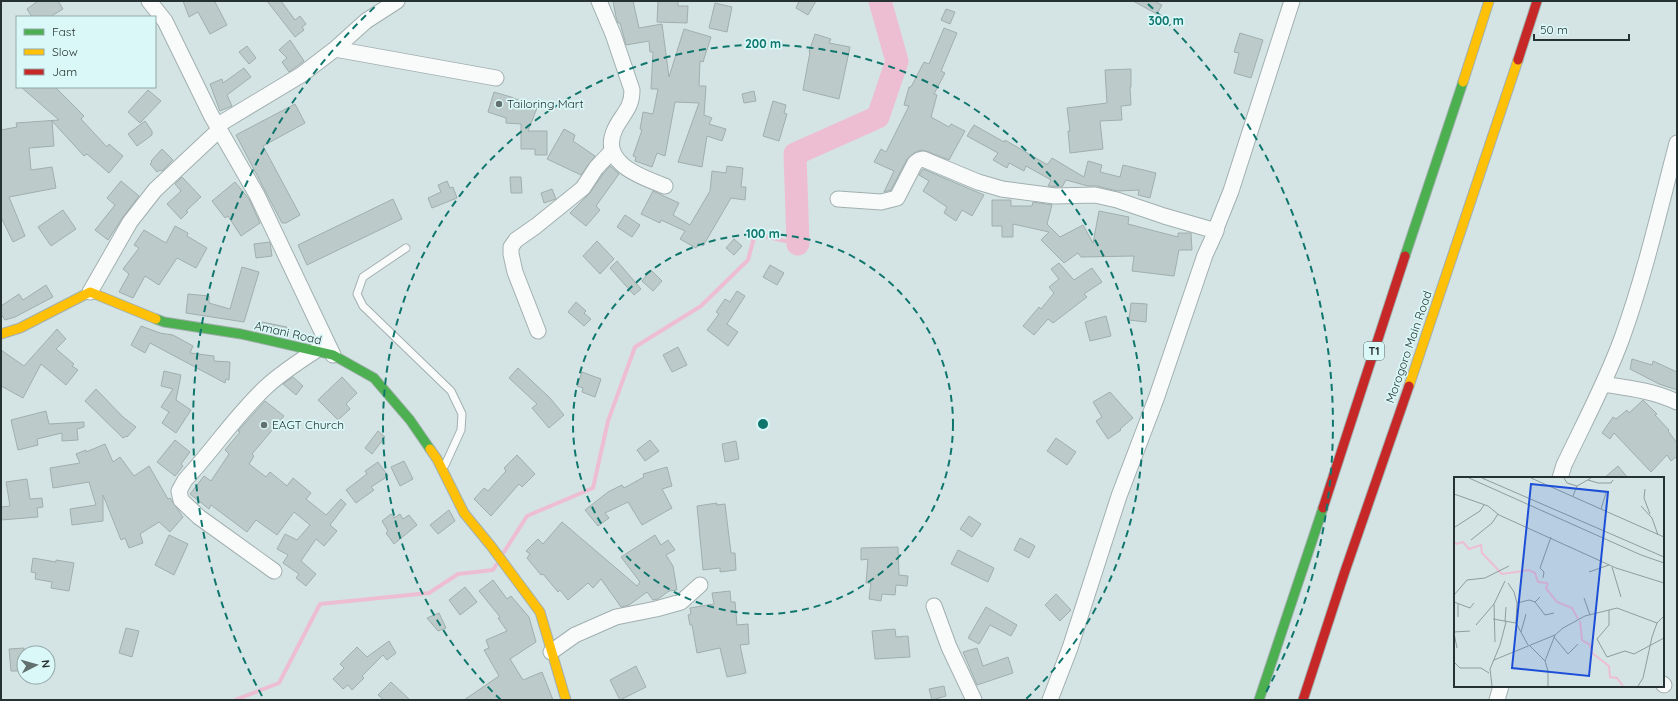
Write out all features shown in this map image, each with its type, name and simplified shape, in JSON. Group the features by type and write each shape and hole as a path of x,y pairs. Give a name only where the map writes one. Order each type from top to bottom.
{"main road":[{"name":"T1","path":"1259,700 1306,562 1489,1"},
{"name":"Morogoro Main Road","path":"1303,700 1344,574 1441,293 1537,1"},
{"path":"1,334 20,328 90,292"},
{"name":"Amani Road","path":"90,292 131,310 164,322 240,334 333,355 374,378 410,420 437,459 464,513 491,546 540,612 566,700"}],"street":[{"path":"149,1 165,21 219,127 257,195 333,355"},
{"path":"90,292 130,222 155,190 219,127 301,75 335,49 366,21 397,1"},
{"path":"600,1 632,90 632,100 613,135 612,150 616,159 627,169 643,178 665,186"},
{"path":"1050,700 1072,641 1120,496 1156,399 1205,255 1216,231 1236,177 1292,1"},
{"path":"335,49 496,78"},
{"path":"1560,477 1564,465 1603,384 1622,339 1642,276 1677,143"},
{"path":"538,331 515,272 511,247 516,240 536,226 583,188 596,168 612,150"},
{"path":"838,199 881,202 897,198 915,163 923,159 978,182 1002,189 1055,196 1095,195 1117,200 1164,216 1216,231"},
{"path":"274,571 199,517 182,500 179,491 185,480 261,392 293,365 315,351"},
{"path":"1603,384 1637,389 1665,396 1677,402"},
{"path":"551,652 575,635 616,617 681,602 700,585"},
{"path":"934,606 949,647 974,700"},
{"path":"1497,700 1501,687"}],"lane":[{"path":"406,248 363,277 357,294 363,306 451,390 462,414 461,430 442,470"}],"building":[{"path":"38,1 58,1 63,9 52,16 31,16 27,9"},
{"path":"183,1 218,1 215,2 227,25 210,34 198,12 189,17"},
{"path":"267,1 281,1 295,20 300,16 306,24 302,27 304,30 295,37"},
{"path":"613,1 633,1 639,28 662,24 669,77 684,29 711,37 703,62 700,61 699,86 706,86 704,115 712,118 709,124 726,129 722,141 707,136 702,167 678,162 699,103 675,102 665,156 657,153 652,167 635,161 636,157 633,156 642,130 640,129 643,112 653,114 658,89 651,89 653,52 650,52 649,41 626,45 620,23 618,23 616,17"},
{"path":"658,1 678,1 678,6 688,6 687,23 657,22"},
{"path":"799,1 816,1 808,15 796,8"},
{"path":"1133,1 1154,1 1162,5 1157,14"},
{"path":"715,3 732,7 727,32 709,28"},
{"path":"946,9 955,12 950,24 941,20"},
{"path":"944,28 957,33 941,71 945,73 934,94 937,95 931,117 949,127 951,124 965,131 949,160 921,150 914,153 907,159 891,190 884,192 894,171 874,162 881,149 886,152 909,106 904,105 909,87 911,87 924,62 929,64"},
{"path":"1240,33 1263,40 1251,78 1234,73 1239,53 1234,52"},
{"path":"815,34 831,39 829,43 850,47 839,99 803,90 809,52"},
{"path":"290,40 304,61 289,72 282,62 287,58 279,50"},
{"path":"247,46 256,58 249,64 239,52"},
{"path":"244,68 251,77 227,95 232,106 220,111 210,84 222,79 223,83"},
{"path":"1131,69 1131,105 1121,106 1122,120 1100,121 1103,149 1070,153 1068,131 1070,131 1067,108 1107,103 1105,70"},
{"path":"22,88 56,88 84,116 81,119 107,147 109,144 123,156 109,173 87,154 84,156 52,121 54,146 29,148 31,170 52,167 56,188 9,197 25,236 13,242 1,217 1,130 17,127 16,123 59,120"},
{"path":"148,90 161,101 140,123 128,112"},
{"path":"754,91 756,101 744,103 742,94"},
{"path":"494,92 511,97 537,108 528,131 547,131 547,155 535,155 535,149 521,149 521,124 506,123 506,118 488,112"},
{"path":"773,101 786,105 784,113 787,114 779,141 763,136"},
{"path":"295,104 305,123 263,146 300,215 286,223 282,223 236,135"},
{"path":"145,121 152,131 152,135 137,146 128,134"},
{"path":"974,125 1004,142 1005,140 1046,164 1048,164 1052,158 1084,177 1088,161 1102,165 1100,172 1120,177 1123,165 1156,173 1150,198 1138,195 1139,190 1117,191 1097,186 1088,186 1066,180 1062,187 1048,186 1051,180 1026,166 1024,171 1009,163 1007,168 993,160 998,153 967,136"},
{"path":"564,129 575,135 573,141 595,156 581,175 547,159"},
{"path":"162,149 173,160 162,171 160,170 157,172 150,164"},
{"path":"610,166 619,174 596,206 600,210 586,226 570,213 590,193"},
{"path":"727,166 743,168 741,187 746,187 745,200 731,198 703,246 699,243 696,248 680,239 685,231 661,220 660,223 641,214 653,191 679,203 673,215 690,225 710,191 712,171 726,173"},
{"path":"923,169 984,195 972,216 962,210 956,221 944,213 947,207 923,191 929,181 919,175"},
{"path":"182,177 201,197 186,211 188,212 181,219 167,204 181,191 175,184"},
{"path":"510,177 521,177 522,193 511,193"},
{"path":"121,181 139,196 108,240 95,230 115,205 107,198"},
{"path":"447,181 450,188 453,187 457,198 432,208 428,198 441,192 438,185"},
{"path":"235,182 249,199 260,223 241,236 228,216 225,218 212,201"},
{"path":"552,189 556,199 544,203 541,193"},
{"path":"393,199 402,219 307,265 298,245"},
{"path":"992,200 1011,200 1011,206 1032,206 1033,202 1052,205 1047,224 1060,237 1083,225 1093,243 1099,211 1129,217 1128,224 1178,237 1178,233 1191,233 1192,250 1179,250 1174,276 1132,271 1134,256 1081,257 1078,253 1064,263 1041,240 1049,232 1013,224 1013,237 1002,237 1002,226 992,226"},
{"path":"63,210 76,229 51,246 38,227"},
{"path":"625,215 640,225 632,237 617,227"},
{"path":"175,226 188,233 187,236 207,248 196,268 177,258 159,285 145,276 133,298 119,292 129,274 123,269 139,248 134,245 144,230 166,243"},
{"path":"734,239 742,246 734,255 726,248"},
{"path":"597,241 614,259 600,274 583,256"},
{"path":"270,242 272,256 256,258 254,244"},
{"path":"617,261 641,289 634,295 610,268"},
{"path":"1059,263 1074,280 1092,268 1102,282 1084,294 1087,297 1053,323 1048,319 1034,335 1023,326 1039,307 1041,309 1054,293 1049,287 1059,279 1051,269"},
{"path":"770,265 784,273 777,285 763,277"},
{"path":"242,267 259,272 244,322 186,313 188,294 209,296 209,303 230,309"},
{"path":"651,270 662,281 653,291 642,281"},
{"path":"46,285 53,297 15,317 5,320 1,314 1,306 19,294 23,300"},
{"path":"737,291 745,296 727,324 738,332 728,346 707,330 719,314 716,312 725,299 730,302"},
{"path":"576,302 586,311 584,313 591,319 584,326 568,312"},
{"path":"1131,303 1147,304 1146,322 1129,320"},
{"path":"1106,316 1111,336 1090,341 1085,322"},
{"path":"262,322 287,327 286,332 261,326"},
{"path":"141,326 160,333 173,335 193,346 190,353 214,356 214,361 230,362 229,380 226,379 225,383 150,343 145,353 131,345"},
{"path":"57,329 66,339 56,349 74,364 72,366 78,370 66,385 41,364 23,398 1,386 1,350 24,366"},
{"path":"678,347 687,365 672,372 663,355"},
{"path":"1632,359 1652,365 1653,361 1677,372 1677,390 1659,384 1630,369"},
{"path":"518,368 550,398 564,415 549,428 532,408 537,404 509,378"},
{"path":"164,371 181,375 176,400 191,410 176,433 162,423 169,412 161,407 173,389 161,386"},
{"path":"582,372 601,379 595,397 582,392 583,388 577,386"},
{"path":"293,377 303,386 296,395 283,384"},
{"path":"342,377 357,393 346,404 350,409 338,420 318,400"},
{"path":"96,389 123,417 136,427 127,437 126,436 123,438 85,401"},
{"path":"1110,392 1133,418 1120,429 1121,430 1108,439 1096,421 1102,417 1093,402"},
{"path":"1643,400 1657,414 1655,415 1669,430 1668,431 1677,443 1677,456 1671,461 1667,455 1651,472 1614,433 1610,439 1602,433 1613,417 1616,419 1627,410 1629,413"},
{"path":"265,401 284,416 252,454 254,456 249,464 266,477 270,472 287,486 293,478 311,493 306,499 326,515 341,499 346,504 330,525 337,531 324,546 316,539 301,561 316,574 306,586 296,578 299,574 283,563 288,555 277,549 285,534 297,540 310,525 294,512 277,535 256,520 247,532 211,505 209,509 190,494 204,476 211,481 229,454 225,450 240,432 238,431"},
{"path":"46,411 49,424 84,422 84,427 77,429 78,440 62,441 62,433 37,439 38,445 18,450 11,420"},
{"path":"378,431 385,437 372,454 365,448"},
{"path":"1056,438 1076,452 1067,465 1047,451"},
{"path":"175,440 190,452 181,464 183,466 175,476 157,462"},
{"path":"650,440 659,451 645,461 637,450"},
{"path":"736,441 739,459 725,462 722,444"},
{"path":"105,444 113,462 120,457 134,476 149,466 168,499 170,498 183,517 170,532 159,522 140,534 143,543 129,548 125,538 121,540 103,495 103,521 72,525 70,509 96,505 89,482 53,488 50,468 80,463 76,454 86,450 86,452"},
{"path":"517,455 535,474 522,487 519,484 491,516 474,499 484,488 488,491 506,471 504,468"},
{"path":"404,461 413,479 400,486 391,467"},
{"path":"378,462 388,476 371,487 374,490 356,503 346,490 367,474 365,471"},
{"path":"1618,466 1627,477 1605,477"},
{"path":"667,467 672,486 662,489 672,508 642,525 628,502 605,513 609,518 598,526 585,510 608,492 622,485 624,488 644,477 643,474"},
{"path":"27,479 30,499 42,498 43,507 37,508 38,517 1,520 1,507 10,506 6,482"},
{"path":"717,503 716,505 725,504 731,553 735,553 736,570 720,572 720,568 703,570 697,506"},
{"path":"449,510 455,521 438,534 430,525"},
{"path":"391,514 394,518 400,514 403,519 409,515 417,525 394,544 386,533 388,531 382,521"},
{"path":"969,516 981,524 972,537 960,529"},
{"path":"562,522 637,586 640,582 621,557 655,535 661,545 668,540 675,550 666,555 673,566 677,590 669,591 658,599 653,600 647,592 629,605 621,607 601,579 593,588 588,583 568,600 560,590 558,592 543,574 541,575 527,558 530,554 526,551 538,539 543,544"},
{"path":"169,535 188,544 174,575 155,565"},
{"path":"1020,538 1035,546 1029,558 1014,550"},
{"path":"898,547 899,575 908,576 907,586 896,585 895,595 882,594 881,601 869,599 871,583 866,583 868,559 861,560 861,548"},
{"path":"958,550 994,568 988,582 951,564"},
{"path":"33,558 74,563 69,591 51,588 52,582 35,579 36,573 31,572"},
{"path":"493,580 507,599 511,596 529,617 536,642 510,659 523,680 542,672 553,700 464,700 499,676 484,650 489,648 486,640 507,631 498,618 500,617 479,591"},
{"path":"465,587 477,602 460,615 449,600"},
{"path":"730,591 731,602 735,602 737,625 748,624 749,644 740,645 746,673 727,677 720,648 697,653 692,625 690,625 688,615 691,614 690,608 714,604 712,593"},
{"path":"1056,594 1071,610 1060,621 1045,605"},
{"path":"986,607 1017,625 1011,636 990,625 979,644 968,638"},
{"path":"439,613 446,628 438,631 427,618"},
{"path":"126,628 139,631 132,657 119,653"},
{"path":"895,629 896,637 908,636 910,657 875,659 872,631"},
{"path":"389,641 396,653 387,660 383,655 362,676 364,678 352,690 348,685 343,689 333,679 344,668 340,664 357,647 367,657"},
{"path":"977,648 983,666 1008,657 1013,673 977,685 963,652"},
{"path":"9,649 16,649 16,671 11,671"},
{"path":"636,666 646,687 620,700 610,680"},
{"path":"391,682 410,700 384,700 378,695"},
{"path":"944,686 946,696 932,700 929,689"}],"waterway":[{"path":"798,244 795,154 878,117 897,61 880,1"},
{"path":"504,552 527,516 593,488 608,421 635,347 701,306 748,260 755,234 798,244"},
{"path":"235,700 279,683 320,604 429,593 458,574 493,570 496,565"}],"traffic: fast":[{"path":"1405,256 1463,82"},
{"path":"156,319 164,322 241,334 333,355 374,378 410,420 430,449"},
{"path":"1259,700 1323,508"}],"traffic: slow":[{"path":"1463,82 1489,1"},
{"path":"1409,386 1518,60"},
{"path":"1,334 20,328 90,292 156,319"},
{"path":"430,449 437,459 464,513 491,546 540,612 566,700"}],"traffic: jam":[{"path":"1518,60 1537,1"},
{"path":"1323,508 1405,256"},
{"path":"1303,700 1344,574 1409,386"}],"place":[{"name":"Tailoring Mart","path":"499,104"},
{"name":"EAGT Church","path":"264,425"}]}
